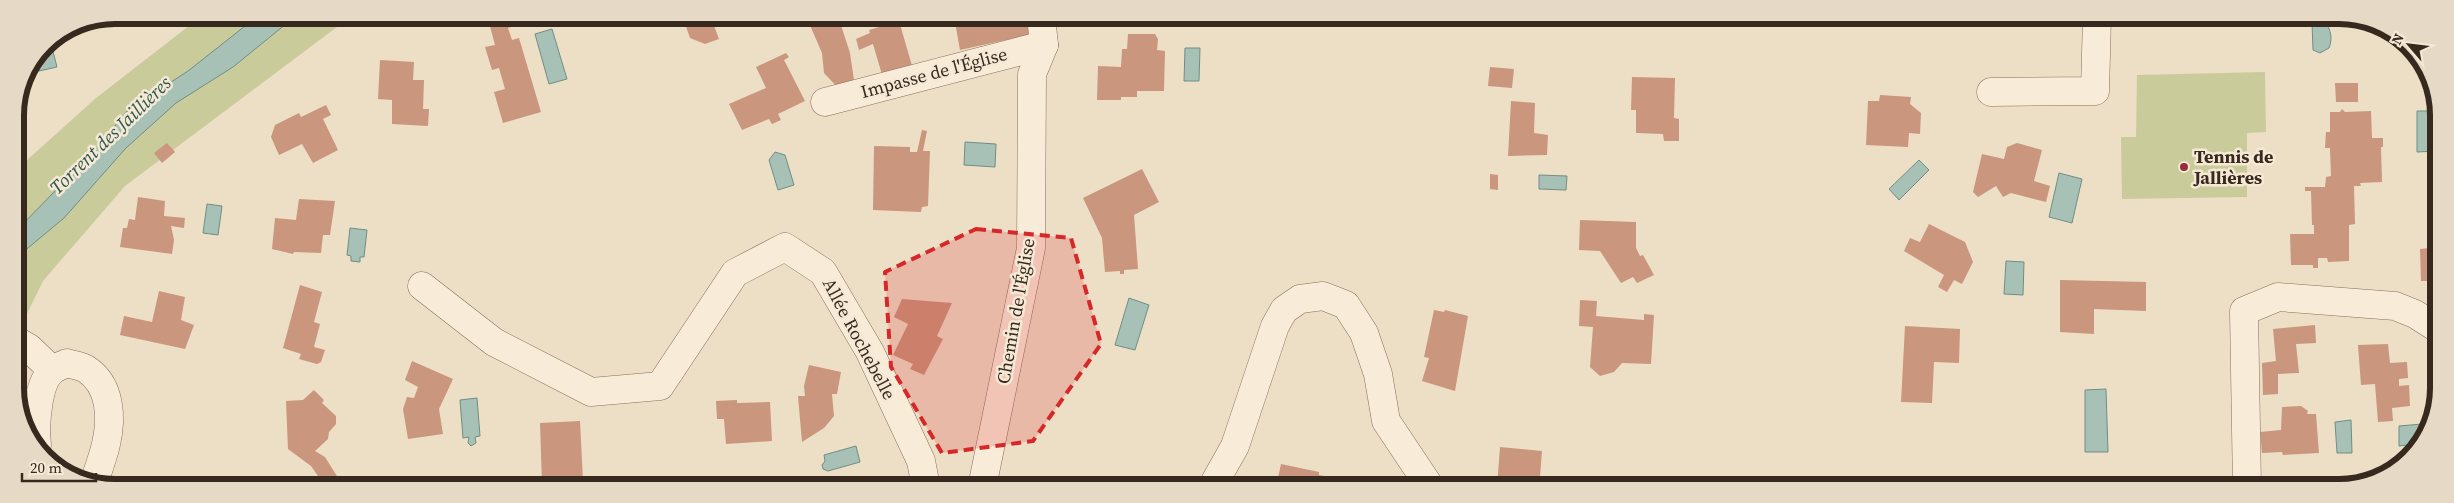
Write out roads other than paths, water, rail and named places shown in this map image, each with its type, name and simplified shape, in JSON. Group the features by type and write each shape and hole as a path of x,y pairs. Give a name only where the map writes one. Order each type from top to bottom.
{"street":[{"name":"Chemin de l'Église","path":"984,479 1031,248 1032,74 1044,45 1042,24"},
{"path":"1991,92 2095,91 2097,24"},
{"name":"Impasse de l'Église","path":"824,102 1044,45"},
{"name":"Allée Rochebelle","path":"422,286 494,342 592,392 660,386 735,273 785,246 823,272 866,344 921,461 924,479"},
{"path":"1216,479 1235,446 1275,326 1284,310 1300,299 1323,296 1346,305 1364,333 1378,374 1386,421 1425,479"},
{"path":"2247,479 2244,311 2278,297 2395,306 2415,314 2430,324"},
{"path":"24,345 52,370"},
{"path":"37,436 38,405 44,383 52,370 67,363 86,369 97,379 106,397 111,418 106,445 96,477"}],"water":[{"name":"Torrent des Jaillières","path":"248,24 286,24 233,67 176,103 126,148 64,218 24,251 24,223 56,190 77,172 128,110 188,71"},
{"path":"2312,24 2326,24 2331,35 2329,48 2320,53 2313,50"},
{"path":"552,29 567,79 549,84 535,34"},
{"path":"52,48 57,67 39,71 38,66"},
{"path":"1185,48 1200,48 1199,81 1184,81"},
{"path":"2417,111 2430,111 2430,151 2417,152"},
{"path":"965,142 996,144 995,167 964,165"},
{"path":"775,152 785,155 794,185 778,190 769,160"},
{"path":"1919,160 1929,170 1899,200 1889,189"},
{"path":"2059,173 2082,179 2072,223 2049,217"},
{"path":"1539,175 1567,176 1566,190 1539,189"},
{"path":"207,204 222,206 218,235 203,233"},
{"path":"350,228 367,230 364,257 360,257 360,262 351,261 351,256 347,255"},
{"path":"2006,261 2024,262 2023,295 2004,294"},
{"path":"1129,298 1149,305 1135,350 1115,345"},
{"path":"2106,389 2108,452 2085,452 2085,390"},
{"path":"477,398 480,436 475,437 476,443 471,446 468,443 469,437 463,438 460,400"},
{"path":"2351,420 2352,453 2337,453 2335,422"},
{"path":"2422,424 2410,445 2399,446 2399,426"},
{"path":"856,446 860,462 828,471 823,469 824,455"}],"place":[{"name":"Tennis de Jallières","path":"2184,167"}]}
